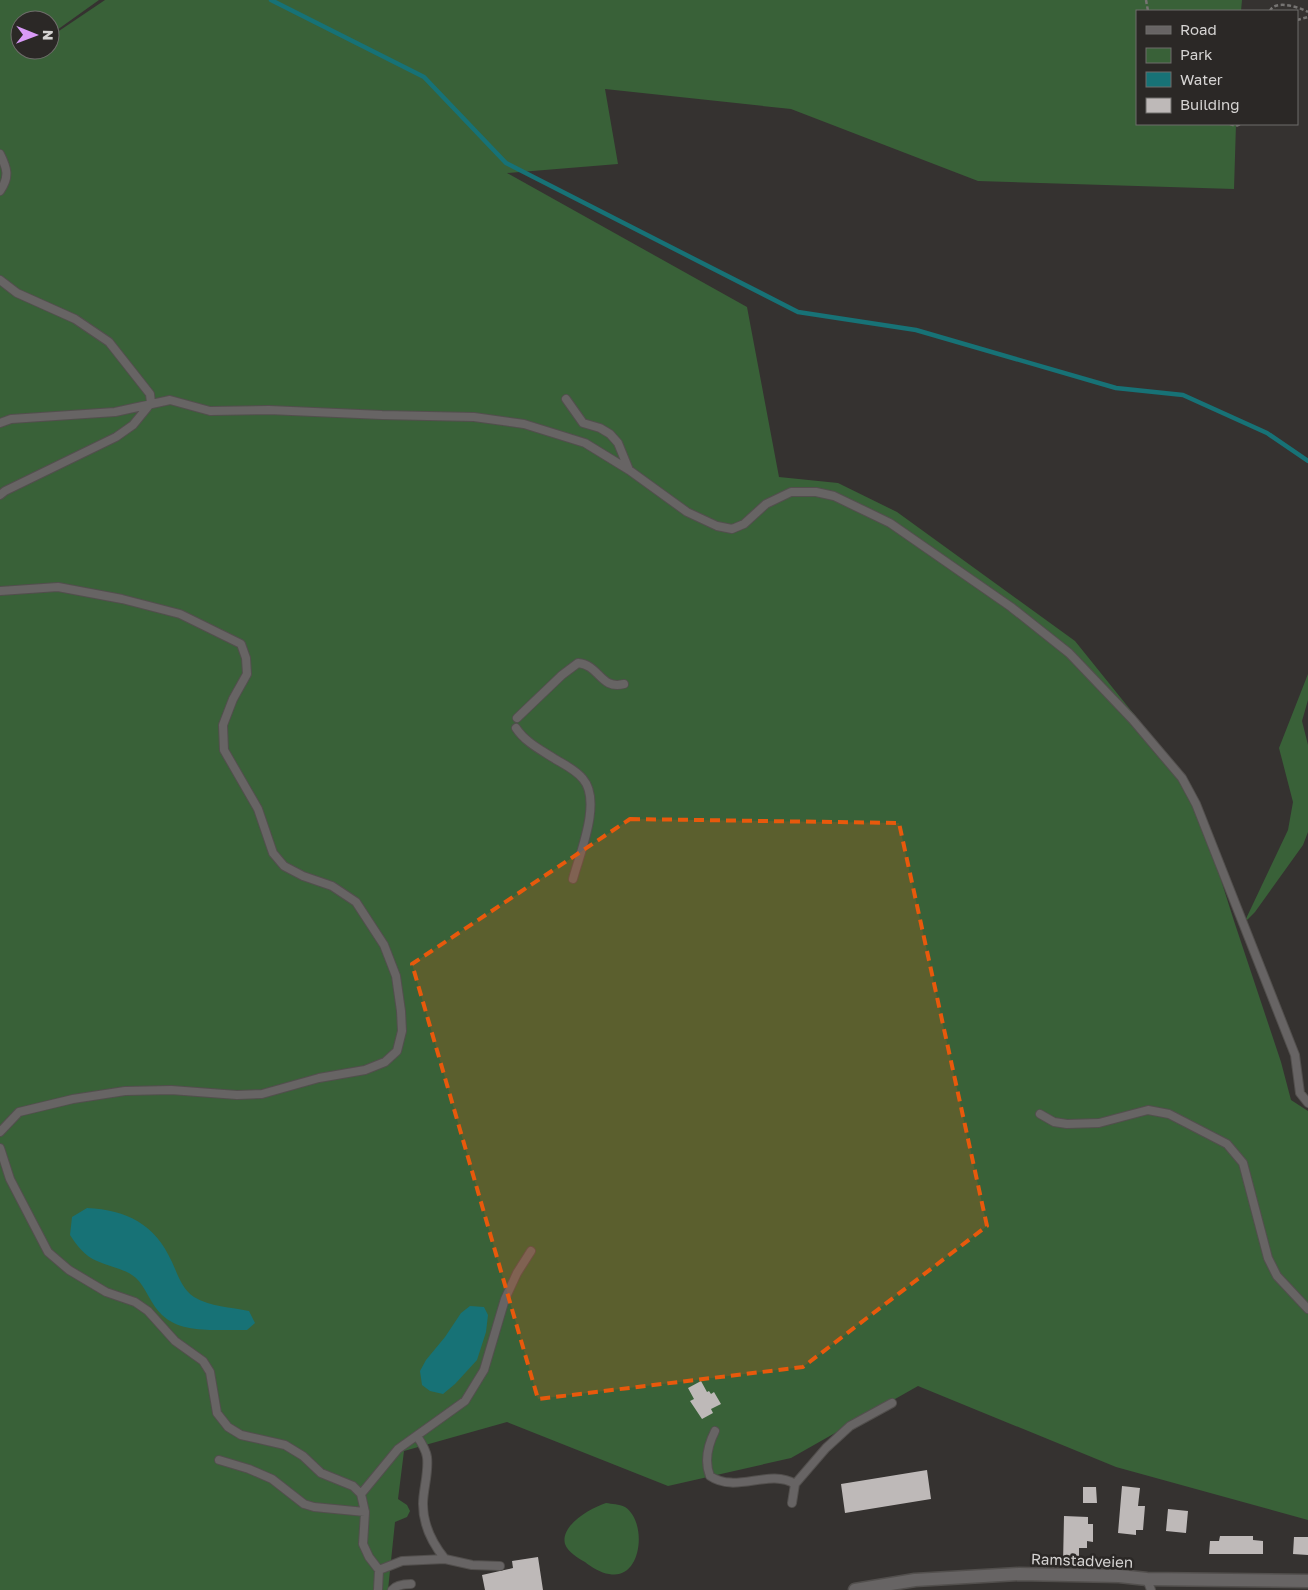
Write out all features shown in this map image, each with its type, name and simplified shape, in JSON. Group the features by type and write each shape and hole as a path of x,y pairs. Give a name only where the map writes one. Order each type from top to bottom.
{"street":[{"name":"Ramstadveien","path":"855,1590 915,1580 974,1576 1072,1575 1149,1584 1308,1581"}],"lane":[{"path":"0,154 6,167 6,182 0,190"},
{"path":"0,280 17,293 76,319 109,342 150,394 151,403 133,425 116,437 2,490"},
{"path":"566,399 584,423 600,428 610,434 618,443 628,470"},
{"path":"0,423 11,419 115,412 170,400 210,411 269,410 474,417 524,424 584,443 628,470 687,512 716,526 732,528 744,524 766,504 791,492 816,492 834,496 890,522 1011,607 1068,653 1132,719 1182,778 1196,804 1295,1055 1300,1092 1308,1103"},
{"path":"0,591 58,587 122,599 180,614 241,644 246,658 247,674 233,699 223,725 224,750 258,808 273,853 284,866 303,876 332,886 356,902 384,945 396,976 402,1032 397,1050 385,1062 365,1070 319,1078 262,1094 236,1095 171,1090 125,1091 73,1099 19,1112 0,1132"},
{"path":"516,718 562,675 578,663 592,667 608,684 618,686 624,684"},
{"path":"516,728 531,744 576,772 588,785 591,794 590,816 573,878"},
{"path":"1040,1114 1054,1122 1067,1124 1099,1123 1148,1110 1169,1114 1227,1144 1243,1163 1268,1258 1278,1276 1308,1309"},
{"path":"0,1148 10,1179 48,1252 69,1270 99,1288 135,1302 148,1310 175,1341 203,1361 210,1372 217,1413 228,1427 241,1435 285,1445 303,1456 321,1473 353,1486 361,1494 366,1512 363,1544 369,1557 380,1570 378,1590"},
{"path":"0,1177 10,1179"},
{"path":"361,1494 398,1449 465,1401 484,1370 505,1299 517,1272 531,1251"},
{"path":"792,1502 795,1484 813,1461 850,1426 892,1403"},
{"path":"714,1431 708,1450 707,1461 710,1476 717,1481 730,1484 782,1478 795,1484"},
{"path":"417,1436 427,1456 427,1476 423,1504 426,1529 445,1558"},
{"path":"219,1460 249,1469 272,1479 304,1504 314,1507 366,1512"},
{"path":"380,1570 402,1561 445,1558 472,1565 500,1566"},
{"path":"392,1590 404,1584 411,1584"}],"path":[{"path":"1270,10 1276,2 1283,0 1308,12"}],"highlighted area":[{"path":"630,819 899,823 987,1226 803,1367 538,1399 412,964"}],"green space":[{"path":"0,0 99,0 60,28 60,10 10,10 10,60 60,60 60,30 105,0 1242,0 1241,10 1136,10 1136,125 1236,125 1234,189 978,181 791,109 605,89 618,164 507,173 747,307 779,477 838,483 897,512 1075,641 1191,785 1281,1062 1291,1100 1308,1111 1308,1520 1116,1467 918,1386 791,1458 668,1486 507,1422 404,1451 398,1499 407,1505 410,1511 407,1517 395,1522 388,1590 0,1590"},
{"path":"1308,674 1308,700 1302,721 1308,745 1308,832 1303,845 1255,912 1244,923 1288,830 1293,802 1279,748"},
{"path":"606,1503 625,1507 632,1514 637,1525 639,1537 635,1560 629,1569 620,1574 609,1574 596,1570 568,1550 565,1544 567,1530 578,1518"}],"water":[{"path":"87,1208 115,1212 138,1222 157,1238 165,1249 186,1290 190,1294 207,1303 249,1311 255,1323 247,1330 202,1330 180,1326 162,1315 136,1278 122,1270 93,1259 75,1243 70,1235 72,1217"},
{"path":"470,1306 484,1307 488,1315 486,1332 477,1360 443,1394 430,1391 422,1385 420,1371 461,1313"}],"building":[{"path":"701,1381 707,1392 709,1391 711,1394 714,1392 721,1404 711,1409 713,1413 702,1419 690,1401 694,1399 688,1388"},
{"path":"927,1470 931,1499 845,1513 841,1484"},
{"path":"1122,1486 1140,1488 1138,1506 1145,1506 1143,1530 1136,1530 1136,1535 1118,1533"},
{"path":"1083,1487 1096,1487 1097,1503 1083,1503"},
{"path":"1168,1509 1188,1511 1186,1533 1166,1531"},
{"path":"1064,1516 1088,1517 1088,1524 1093,1524 1093,1542 1087,1541 1087,1548 1079,1548 1079,1564 1063,1564"},
{"path":"1220,1536 1253,1536 1253,1540 1263,1541 1263,1554 1209,1554 1210,1541 1219,1541"},
{"path":"1294,1537 1308,1537 1308,1555 1293,1554"},
{"path":"538,1557 543,1590 485,1590 482,1575 513,1568 512,1561"}],"waterway":[{"path":"271,0 424,77 506,163 798,312 916,330 1116,388 1183,395 1267,433 1308,461"}]}
